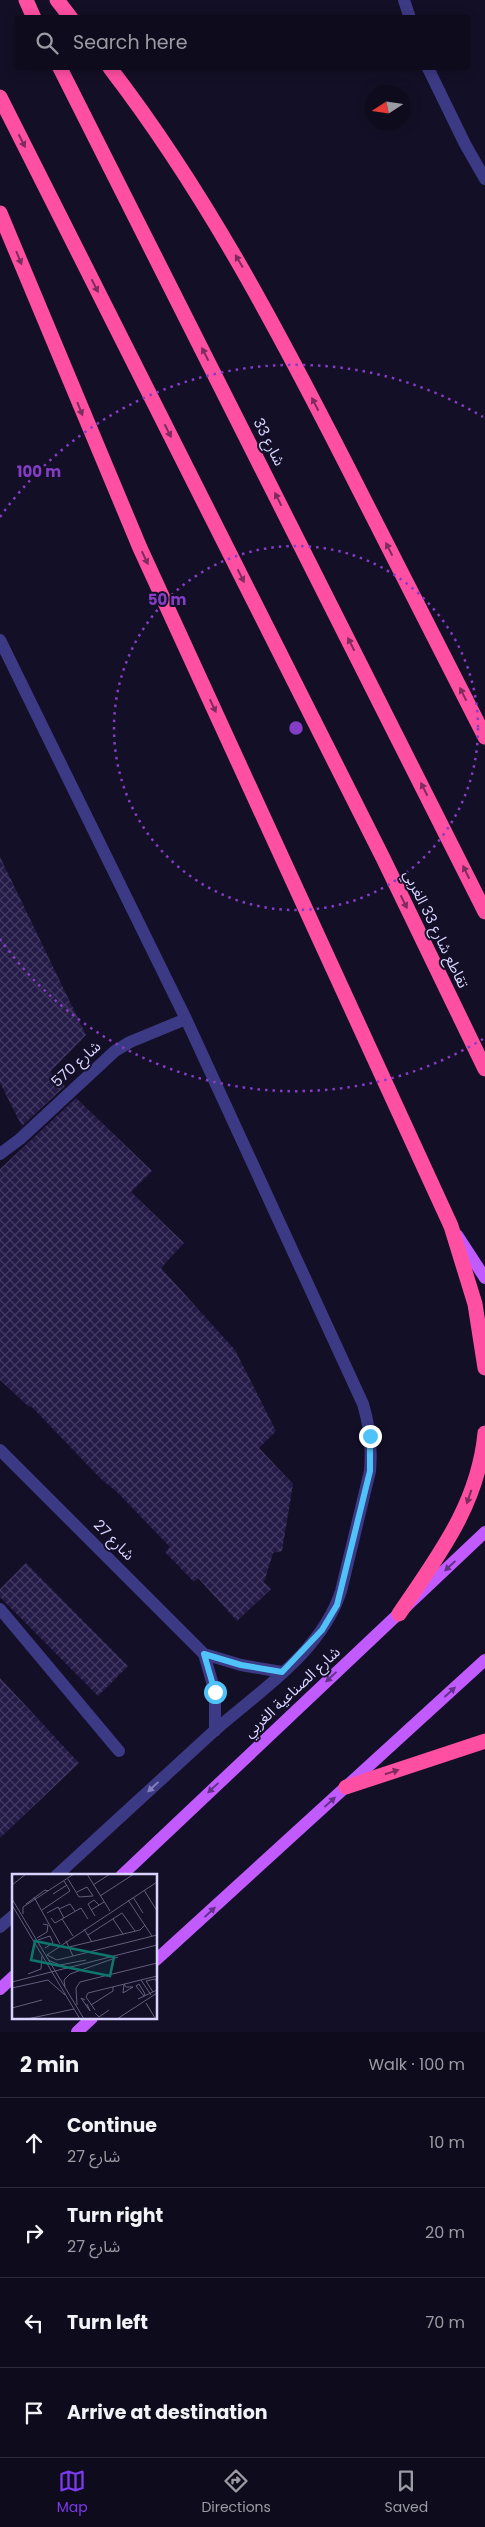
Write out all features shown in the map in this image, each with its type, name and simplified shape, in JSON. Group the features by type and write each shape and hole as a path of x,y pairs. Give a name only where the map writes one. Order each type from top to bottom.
{"highway":[{"path":"26,0 33,15"},
{"path":"57,0 69,15"},
{"name":"شارع 33","path":"61,70 485,912"},
{"path":"111,70 166,146 241,264 279,334 485,737"},
{"name":"تقاطع شارع 33 الغربي","path":"0,97 383,858 485,1068"},
{"path":"0,213 140,548 452,1226 475,1304 485,1368"},
{"path":"399,1614 454,1532 467,1504 477,1475 485,1433"},
{"path":"346,1787 485,1741"}],"main road":[{"path":"452,1226 485,1278"},
{"name":"شارع الصناعية الغربي","path":"122,1874 485,1532"},
{"path":"158,1958 485,1660"},
{"path":"0,1989 12,1978"},
{"path":"77,2032 90,2020"}],"street":[{"path":"404,0 409,15"},
{"path":"429,70 465,144 485,179"},
{"path":"0,640 186,1018 363,1404 370,1436 370,1471 337,1605 322,1630 282,1672 214,1731 58,1874"},
{"name":"شارع 570","path":"0,1154 20,1139 115,1051 130,1042 186,1018"},
{"name":"شارع 27","path":"0,1450 204,1654 241,1665 282,1672"},
{"path":"0,1610 119,1751"},
{"name":"شارع 27","path":"204,1654 215,1692 214,1731"},
{"path":"0,1928 12,1917"}],"building":[{"path":"0,857 86,1035 50,1072 65,1086 22,1126 0,1083"},
{"path":"76,1098 152,1171 131,1192 184,1243 161,1268 235,1350 276,1431 259,1448 293,1484 282,1551 273,1553 264,1582 271,1589 237,1621 198,1578 194,1582 165,1552 170,1547 117,1492 101,1479 31,1406 29,1407 0,1380 0,1169"},
{"path":"26,1563 128,1666 98,1696 0,1597 0,1589"},
{"path":"0,1678 79,1763 0,1838"}],"route":[{"path":"215,1692 211,1672 204,1654 261,1670 282,1672 313,1642 330,1618 337,1605 341,1591 370,1471 370,1436"}]}
